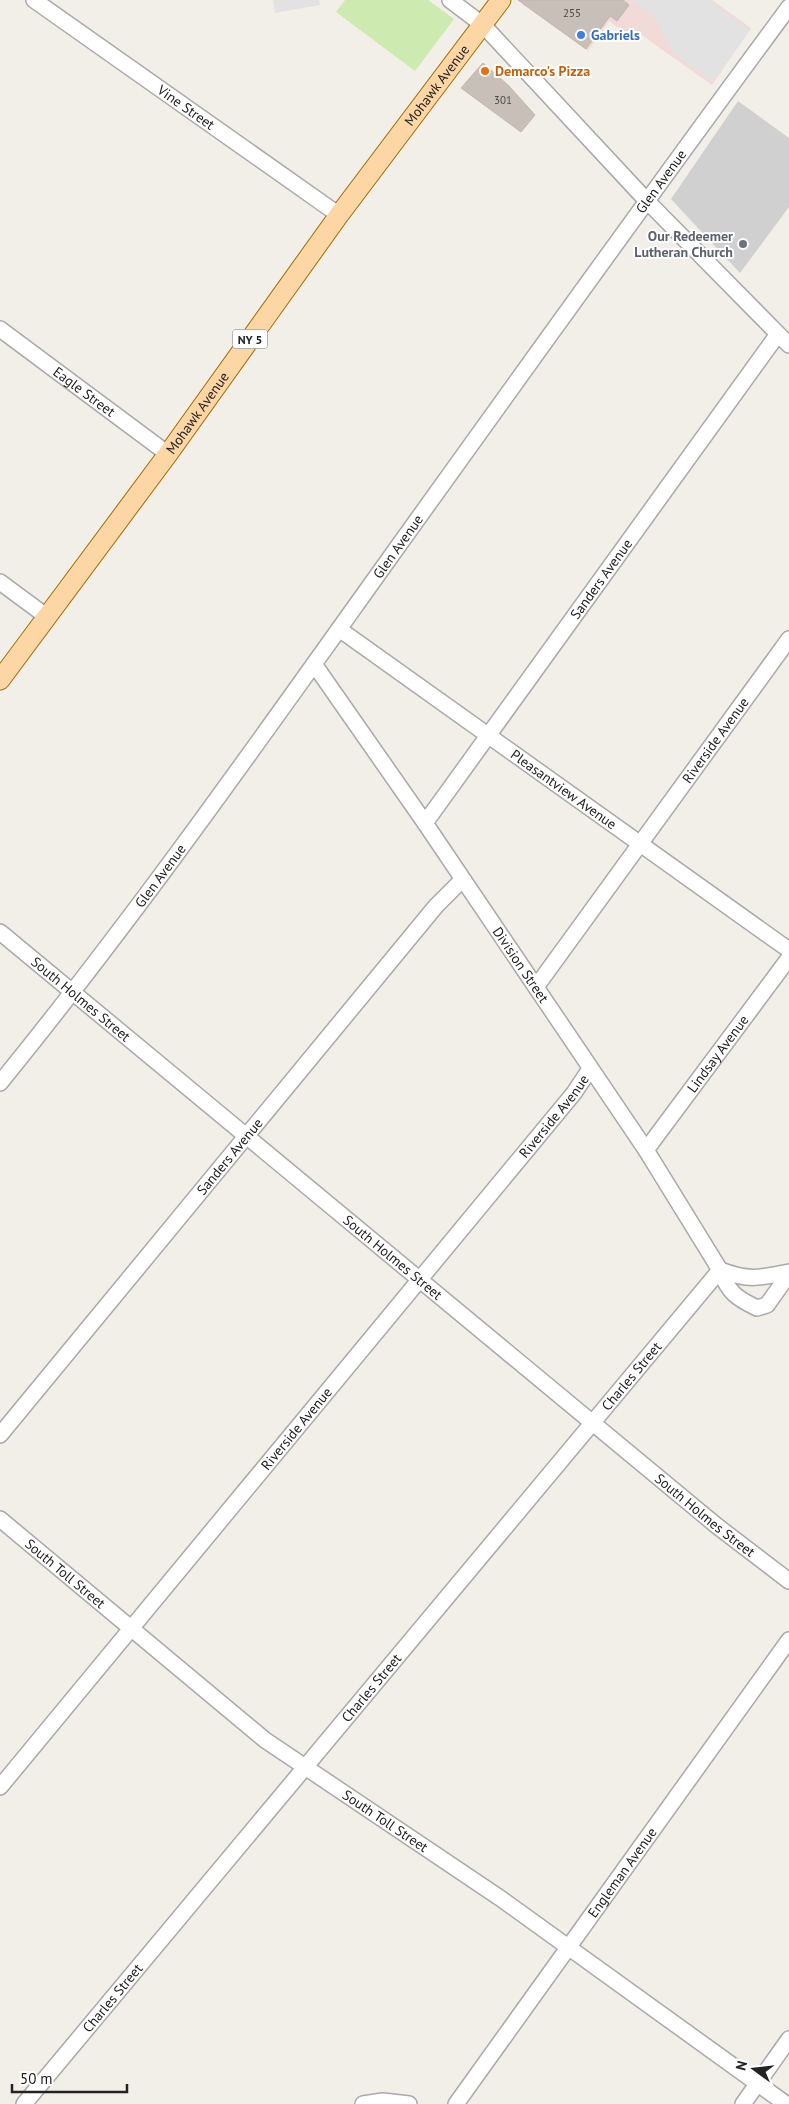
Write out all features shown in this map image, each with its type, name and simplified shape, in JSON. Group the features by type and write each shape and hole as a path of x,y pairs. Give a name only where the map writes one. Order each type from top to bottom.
{"main road":[{"name":"Mohawk Avenue","path":"0,680 168,454 339,215 484,26 501,0"}],"street":[{"name":"Vine Street","path":"34,0 339,215"},
{"path":"450,0 484,26 646,200 789,345"},
{"name":"Glen Avenue","path":"0,1083 73,993 314,664 646,200 789,7"},
{"name":"Eagle Street","path":"0,329 168,454"},
{"name":"Sanders Avenue","path":"425,823 778,334"},
{"path":"0,582 46,616"},
{"name":"Pleasantview Avenue","path":"339,629 789,950"},
{"name":"Riverside Avenue","path":"536,987 789,639"},
{"name":"Division Street","path":"314,664 425,823 646,1150 720,1270"},
{"name":"Sanders Avenue","path":"0,1435 436,906 462,880"},
{"name":"South Holmes Street","path":"0,932 420,1278 717,1526 789,1581"},
{"name":"Lindsay Avenue","path":"646,1150 789,958"},
{"name":"Riverside Avenue","path":"0,1787 574,1093 590,1069"},
{"path":"720,1270 740,1278 789,1273"},
{"path":"720,1270 727,1288 741,1301 757,1308 767,1305 789,1273"},
{"name":"Charles Street","path":"24,2104 720,1270"},
{"name":"South Toll Street","path":"0,1519 130,1630 265,1740 500,1898 567,1949 786,2104"},
{"name":"Engleman Avenue","path":"456,2104 789,1640"},
{"path":"742,2104 789,2039"},
{"path":"363,2104 383,2101 409,2104"}],"shaded area":[{"path":"273,0 319,0 320,5 275,13"},
{"path":"525,0 712,0 751,28 712,85 633,29 628,35 609,21 588,51 522,4"},
{"path":"632,0 709,0 750,30 713,82 674,54 653,16"},
{"path":"738,101 789,138 789,207 740,273 671,199"}],"green space":[{"path":"345,0 428,0 454,19 415,71 336,12"}],"building":[{"name":"Gabriels","path":"518,0 623,0 629,5 617,21 610,16 586,49"},
{"path":"483,63 509,86 535,115 521,132 461,88"}],"place":[{"name":"Gabriels","path":"581,35"},
{"name":"Demarco's Pizza","path":"485,71"},
{"name":"Our Redeemer Lutheran Church","path":"743,244"}]}
